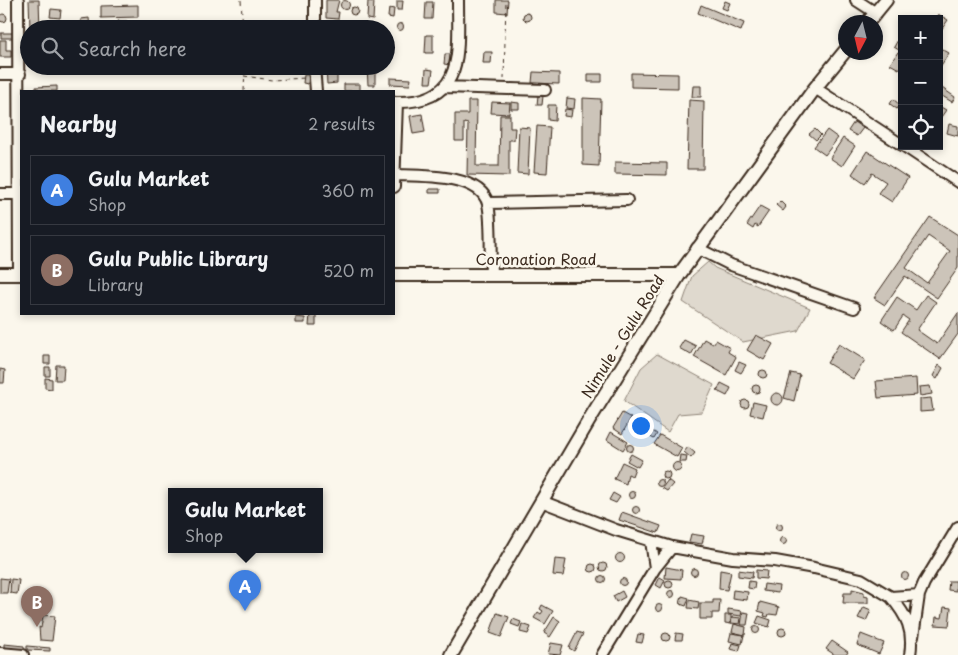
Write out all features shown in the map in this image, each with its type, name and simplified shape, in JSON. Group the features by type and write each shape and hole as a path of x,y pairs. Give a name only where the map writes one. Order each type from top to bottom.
{"main road":[{"path":"874,15 886,0"},
{"name":"Nimule - Gulu Road","path":"451,655 541,502 679,275 815,88 838,60"},
{"path":"0,274 20,274"},
{"name":"Coronation Road","path":"395,275 679,275"}],"street":[{"path":"18,0 20,274"},
{"path":"314,20 315,0"},
{"path":"444,88 456,66 458,0"},
{"path":"856,0 869,15"},
{"path":"0,74 20,74"},
{"path":"313,77 316,90"},
{"path":"395,102 428,96 444,88 545,90"},
{"path":"815,88 898,143"},
{"path":"909,150 958,182"},
{"path":"395,175 452,178 475,188 488,203 491,274"},
{"path":"0,194 20,194"},
{"path":"488,203 627,200"},
{"path":"697,248 731,265 854,308"},
{"path":"541,502 616,530 672,547 733,558 775,561 836,572 861,579 891,597 903,614 913,637"},
{"path":"910,655 919,596 930,572 958,526"},
{"path":"651,541 655,568"},
{"path":"602,655 655,568 672,547"},
{"path":"891,597 919,596"},
{"path":"0,653 23,655"}],"path":[{"path":"241,0 242,20"},
{"path":"504,88 506,0"},
{"path":"244,90 244,76 288,80 313,77"}],"shaded area":[{"path":"708,262 715,268 810,308 798,331 743,342 683,302 692,276"},
{"path":"657,354 714,385 702,412 678,414 668,432 624,401 641,368"}],"building":[{"path":"29,0 39,0 40,20 30,20"},
{"path":"326,0 339,0 336,12 339,12 338,19 326,18"},
{"path":"496,0 508,0 507,13 496,12"},
{"path":"345,1 349,5 345,9 341,5"},
{"path":"368,1 374,2 373,20 367,19"},
{"path":"397,1 403,1 402,10 397,10"},
{"path":"725,1 730,3 727,10 722,8"},
{"path":"426,2 433,2 432,19 425,19"},
{"path":"138,5 138,17 101,18 101,6"},
{"path":"701,5 744,23 741,31 698,13"},
{"path":"354,7 358,11 354,15 350,11"},
{"path":"389,8 394,9 393,18 388,17"},
{"path":"51,9 61,10 60,18 50,17"},
{"path":"527,13 531,17 527,21 523,17"},
{"path":"3,14 7,18 3,22 -1,18"},
{"path":"943,17 948,20 943,27"},
{"path":"400,23 404,27 400,31 396,27"},
{"path":"1,33 14,33 14,38 1,38"},
{"path":"426,35 433,35 433,53 425,53"},
{"path":"0,40 6,40 6,50 11,50 11,57 0,57"},
{"path":"898,40 898,50 894,47"},
{"path":"943,50 949,53 943,62"},
{"path":"484,52 492,52 491,63 483,63"},
{"path":"898,52 898,68 890,64"},
{"path":"445,54 450,54 450,65 444,64"},
{"path":"426,69 433,70 431,83 425,83"},
{"path":"533,72 559,73 559,84 532,83"},
{"path":"631,73 678,74 678,88 631,87"},
{"path":"588,74 602,74 602,82 588,82"},
{"path":"304,75 309,75 308,84 303,83"},
{"path":"326,75 337,75 337,83 327,84"},
{"path":"367,75 375,75 375,85 368,85"},
{"path":"390,78 411,79 410,85 390,84"},
{"path":"344,84 360,84 360,90 344,90"},
{"path":"57,86 57,90 36,90 36,87"},
{"path":"693,86 701,86 701,97 692,97"},
{"path":"943,89 955,97 952,102 943,96"},
{"path":"538,95 543,96 542,105 537,105"},
{"path":"567,98 575,99 574,109 566,108"},
{"path":"583,98 601,99 599,166 583,165"},
{"path":"893,99 898,103 898,108 897,109 890,104"},
{"path":"689,100 704,101 703,169 687,169"},
{"path":"468,101 477,101 476,166 499,166 500,115 510,115 510,128 515,128 514,140 509,140 509,176 467,175 468,124 464,123 464,141 455,141 455,114 468,114"},
{"path":"492,102 510,103 509,114 491,113"},
{"path":"511,102 519,103 519,109 511,109"},
{"path":"548,105 556,105 555,121 548,120"},
{"path":"565,109 572,110 571,117 564,116"},
{"path":"422,114 425,132 413,134 410,116"},
{"path":"854,122 863,128 857,136 848,131"},
{"path":"949,124 958,126 958,136 947,133"},
{"path":"537,126 550,127 547,173 534,172"},
{"path":"519,127 530,128 528,174 517,173"},
{"path":"815,129 821,135 816,140 809,134"},
{"path":"827,130 838,138 825,155 814,147"},
{"path":"843,138 855,146 842,166 830,158"},
{"path":"867,151 908,178 892,202 878,193 886,182 872,173 865,183 852,174"},
{"path":"615,162 667,163 667,175 615,174"},
{"path":"429,189 440,189 440,193 429,193"},
{"path":"780,201 786,207 783,211 776,205"},
{"path":"760,206 769,211 758,227 755,225 753,229 747,225"},
{"path":"930,217 958,235 958,268 937,298 905,276 885,305 874,298","holes":["928,236 950,251 927,283 906,268"]},
{"path":"926,295 936,302 917,330 937,344 958,313 958,334 940,359 901,332 909,320 903,316 894,330 881,321 897,297 916,310"},
{"path":"310,315 316,315 316,326 309,326"},
{"path":"296,317 305,318 305,323 296,323"},
{"path":"756,335 773,344 764,360 747,350"},
{"path":"704,339 713,344 716,340 730,348 728,352 736,357 726,375 694,357"},
{"path":"684,340 696,346 691,355 679,348"},
{"path":"839,344 865,360 853,379 827,363"},
{"path":"44,356 50,356 50,364 44,364"},
{"path":"739,362 746,365 741,373 735,370"},
{"path":"56,365 64,365 63,380 55,380"},
{"path":"939,365 943,368 937,379 933,376"},
{"path":"45,367 50,367 50,376 45,376"},
{"path":"0,369 5,370 4,383 0,383"},
{"path":"763,370 767,374 763,378 759,374"},
{"path":"791,373 800,375 794,401 784,398"},
{"path":"45,378 52,379 52,389 45,388"},
{"path":"916,378 917,395 878,398 876,381"},
{"path":"721,383 731,388 727,396 717,391"},
{"path":"756,385 760,389 756,393 752,389"},
{"path":"930,386 932,394 920,396 919,387"},
{"path":"775,393 779,393 783,399 779,405 775,405 771,401 771,397"},
{"path":"931,398 933,411 920,412 920,399"},
{"path":"745,400 749,404 745,408 741,404"},
{"path":"753,402 766,405 763,417 750,414"},
{"path":"622,413 631,418 622,434 613,428"},
{"path":"648,428 657,434 654,439 645,434"},
{"path":"611,432 628,442 623,450 607,440"},
{"path":"660,435 682,448 677,457 654,444"},
{"path":"630,444 634,448 630,452 626,448"},
{"path":"688,447 695,453 691,458 684,452"},
{"path":"631,454 642,460 638,467 627,461"},
{"path":"680,455 687,456 686,462 679,462"},
{"path":"622,462 635,468 632,476 628,474 626,484 614,479"},
{"path":"677,463 681,467 677,471 673,467"},
{"path":"666,471 670,475 666,479 662,475"},
{"path":"660,479 664,483 660,487 656,483"},
{"path":"668,480 673,484 667,491 662,488"},
{"path":"632,491 636,495 632,499 628,495"},
{"path":"613,493 620,497 616,503 609,500"},
{"path":"636,506 640,510 636,514 632,510"},
{"path":"622,512 661,526 658,533 619,520"},
{"path":"779,523 783,527 779,531 775,527"},
{"path":"691,534 704,536 702,544 689,542"},
{"path":"783,537 787,541 783,545 779,541"},
{"path":"620,554 624,558 620,562 616,558"},
{"path":"555,559 566,560 563,576 553,575"},
{"path":"603,563 607,567 603,571 599,567"},
{"path":"592,564 596,568 592,572 588,568"},
{"path":"666,567 682,570 681,579 665,578"},
{"path":"694,568 698,572 694,576 690,572"},
{"path":"720,570 731,572 727,590 719,589"},
{"path":"738,570 753,572 752,578 738,576"},
{"path":"756,570 767,571 766,579 756,578"},
{"path":"905,572 909,576 905,580 901,576"},
{"path":"602,575 606,579 602,583 598,579"},
{"path":"660,577 665,580 661,588 656,585"},
{"path":"0,578 9,579 7,593 0,593"},
{"path":"623,578 627,582 623,586 619,582"},
{"path":"11,579 19,580 17,594 10,593"},
{"path":"669,580 673,584 669,588 665,584"},
{"path":"749,581 755,582 754,589 748,588"},
{"path":"949,581 956,581 956,591 948,590"},
{"path":"764,584 779,586 778,593 763,591"},
{"path":"852,589 864,592 864,596 868,597 868,603 843,603 844,593 852,593"},
{"path":"671,590 675,594 671,598 667,594"},
{"path":"733,590 748,592 747,600 732,598"},
{"path":"622,591 625,597 616,602 613,596"},
{"path":"682,596 689,598 686,606 680,604"},
{"path":"689,600 699,602 698,609 688,608"},
{"path":"713,600 720,600 719,613 712,613 712,619 700,619 700,603 713,603"},
{"path":"760,602 779,607 777,615 769,614 768,617 764,616 765,613 758,611"},
{"path":"659,604 663,608 659,612 655,608"},
{"path":"542,605 553,611 545,624 534,618 538,612 541,614 543,611 540,609"},
{"path":"864,607 871,610 866,621 858,618"},
{"path":"944,607 951,608 949,626 935,625 936,617 942,618"},
{"path":"728,609 742,611 741,616 728,614"},
{"path":"743,612 749,613 747,625 741,625"},
{"path":"497,613 509,617 501,637 490,633"},
{"path":"43,615 55,616 52,641 40,640 39,627 41,628"},
{"path":"725,615 731,615 731,624 725,623"},
{"path":"759,616 771,620 769,627 756,623"},
{"path":"554,617 560,621 550,637 544,633"},
{"path":"732,617 741,618 740,624 731,623"},
{"path":"513,619 521,622 519,627 511,624"},
{"path":"522,624 531,627 528,634 520,632"},
{"path":"734,624 746,627 745,635 732,632"},
{"path":"756,626 760,630 756,634 752,630"},
{"path":"782,628 786,632 782,636 778,632"},
{"path":"577,632 583,634 574,651 569,648"},
{"path":"666,633 670,637 666,641 662,637"},
{"path":"676,633 683,634 682,640 675,640"},
{"path":"731,633 744,635 742,644 729,641"},
{"path":"638,634 644,635 642,643 636,642"},
{"path":"861,634 884,643 879,654 857,645"},
{"path":"832,641 848,652 846,655 835,655 826,649"},
{"path":"551,643 563,645 560,655 548,654"},
{"path":"732,643 741,645 739,651 730,649"},
{"path":"4,644 24,646 24,650 4,648"},
{"path":"27,646 50,648 50,651 27,650"}],"place":[{"name":"Gulu Market","path":"245,611"},
{"name":"Gulu Public Library","path":"37,627"}]}
